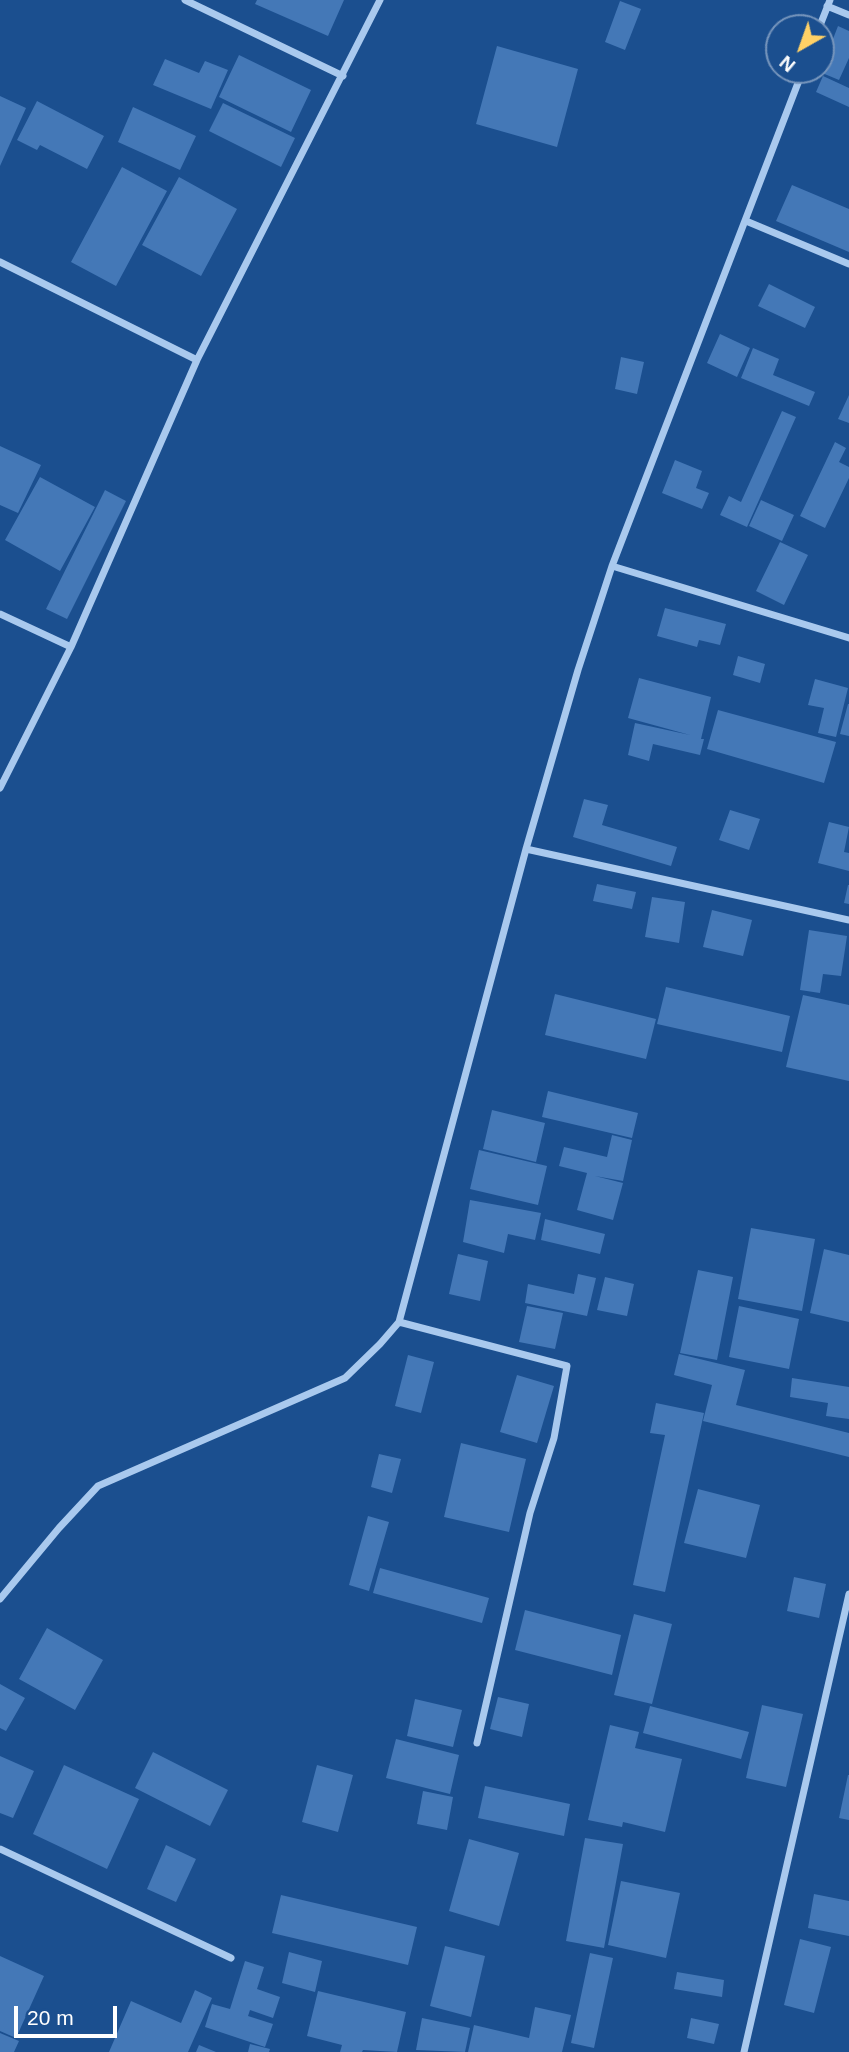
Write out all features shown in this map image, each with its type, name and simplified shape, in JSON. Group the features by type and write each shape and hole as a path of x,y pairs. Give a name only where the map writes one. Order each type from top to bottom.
{"street":[{"path":"185,0 343,76"},
{"path":"0,788 71,647 197,360 380,0"},
{"path":"828,3 849,15"},
{"path":"0,1599 98,1486 345,1378 380,1345 399,1322 526,849 578,670 612,566 798,84"},
{"path":"746,221 849,264"},
{"path":"0,262 197,360"},
{"path":"612,566 849,638"},
{"path":"0,614 71,647"},
{"path":"526,849 849,920"},
{"path":"399,1322 566,1366 554,1438 530,1513 477,1743"},
{"path":"744,2052 849,1594"},
{"path":"0,1849 231,1958"}],"building":[{"path":"257,0 344,0 328,36 255,4"},
{"path":"620,1 641,9 625,50 605,42"},
{"path":"838,26 849,31 849,58 839,80 835,78 835,34"},
{"path":"497,46 578,69 557,147 476,124"},
{"path":"239,55 311,90 291,132 219,97"},
{"path":"165,59 199,73 205,61 228,70 211,109 153,85"},
{"path":"835,82 849,88 849,107 816,92 820,84 835,84"},
{"path":"0,96 26,108 0,166"},
{"path":"37,101 104,136 87,169 40,145 37,150 17,140"},
{"path":"223,103 295,138 281,167 209,131"},
{"path":"133,107 196,136 180,170 118,142"},
{"path":"122,167 167,191 116,286 71,262"},
{"path":"179,177 237,209 201,276 142,245"},
{"path":"792,185 849,209 849,252 776,221"},
{"path":"769,284 815,307 805,328 758,306"},
{"path":"720,334 750,348 737,377 707,363"},
{"path":"753,348 779,359 773,375 815,392 809,406 741,378"},
{"path":"621,357 644,362 637,394 615,389"},
{"path":"849,395 849,423 838,419"},
{"path":"782,411 796,417 747,527 720,515 729,496 741,502"},
{"path":"835,442 846,448 839,462 849,467 849,478 825,528 800,516"},
{"path":"0,446 41,465 18,513 0,505"},
{"path":"675,460 702,471 696,488 709,493 702,509 662,493"},
{"path":"40,477 95,507 60,571 5,540"},
{"path":"105,490 126,501 67,619 46,609"},
{"path":"761,500 794,515 782,541 749,526"},
{"path":"780,542 808,555 784,605 756,591"},
{"path":"665,608 726,624 720,645 699,640 697,647 657,636"},
{"path":"738,656 765,664 760,683 733,675"},
{"path":"639,678 711,697 700,755 653,744 649,761 628,755 635,723 690,735 628,718"},
{"path":"815,679 848,688 836,737 818,733 824,708 808,705"},
{"path":"849,704 849,736 840,734"},
{"path":"718,710 836,742 824,783 707,749"},
{"path":"584,799 608,805 602,825 677,847 671,866 573,837"},
{"path":"730,810 760,819 749,850 719,840"},
{"path":"829,822 849,827 844,852 849,853 849,871 818,863"},
{"path":"597,884 636,892 632,909 593,901"},
{"path":"849,885 849,904 844,903"},
{"path":"652,897 685,902 679,943 645,937"},
{"path":"712,910 752,920 743,956 703,947"},
{"path":"809,930 847,936 841,976 823,974 820,993 800,990"},
{"path":"666,987 790,1016 782,1052 657,1024"},
{"path":"555,994 656,1019 646,1059 545,1035"},
{"path":"803,995 849,1005 849,1081 786,1067"},
{"path":"548,1091 638,1113 632,1138 542,1117"},
{"path":"492,1110 545,1123 536,1162 483,1149"},
{"path":"612,1135 632,1140 623,1181 595,1176 623,1183 613,1220 577,1210 587,1173 559,1166 564,1147 607,1157"},
{"path":"479,1150 547,1166 538,1205 470,1189"},
{"path":"470,1200 541,1213 535,1240 508,1234 504,1253 463,1242"},
{"path":"545,1219 605,1234 600,1254 541,1240"},
{"path":"751,1228 815,1239 802,1311 738,1299"},
{"path":"824,1249 849,1255 849,1322 810,1313"},
{"path":"458,1254 488,1261 480,1301 449,1294"},
{"path":"698,1270 733,1277 717,1360 680,1353"},
{"path":"578,1274 596,1278 587,1316 525,1303 528,1284 574,1294"},
{"path":"605,1277 634,1284 627,1316 597,1310"},
{"path":"527,1306 563,1313 555,1349 519,1342"},
{"path":"739,1306 799,1319 789,1369 729,1357"},
{"path":"679,1354 745,1370 736,1405 849,1433 849,1457 703,1421 712,1385 674,1375"},
{"path":"408,1355 434,1362 421,1413 395,1406"},
{"path":"517,1375 554,1386 537,1443 500,1432"},
{"path":"792,1378 849,1387 849,1419 826,1416 828,1403 790,1397"},
{"path":"656,1403 704,1413 665,1592 633,1585 665,1435 650,1433"},
{"path":"461,1443 526,1459 509,1532 444,1517"},
{"path":"379,1454 401,1459 392,1493 371,1487"},
{"path":"698,1489 760,1505 746,1558 684,1543"},
{"path":"368,1516 389,1522 369,1591 349,1585"},
{"path":"380,1568 489,1598 482,1623 373,1593"},
{"path":"794,1577 826,1584 819,1618 787,1611"},
{"path":"525,1610 621,1635 612,1675 515,1650"},
{"path":"634,1614 672,1624 652,1704 614,1695"},
{"path":"47,1628 103,1660 75,1710 19,1679"},
{"path":"0,1684 25,1698 6,1731 0,1728"},
{"path":"498,1697 529,1704 522,1737 490,1729"},
{"path":"415,1699 462,1710 453,1747 407,1736"},
{"path":"762,1705 803,1714 786,1787 746,1778"},
{"path":"650,1706 749,1732 741,1759 643,1733"},
{"path":"610,1725 639,1732 635,1748 682,1759 665,1832 623,1822 622,1827 588,1820"},
{"path":"396,1739 459,1755 450,1794 386,1778"},
{"path":"153,1752 228,1790 210,1826 135,1788"},
{"path":"0,1756 34,1771 13,1818 0,1813"},
{"path":"64,1765 139,1799 107,1869 33,1834"},
{"path":"317,1765 353,1775 338,1832 302,1822"},
{"path":"849,1775 849,1820 839,1818"},
{"path":"485,1786 570,1804 564,1836 478,1818"},
{"path":"423,1791 453,1797 447,1830 417,1824"},
{"path":"585,1838 623,1844 604,1948 566,1941"},
{"path":"469,1839 519,1853 499,1926 449,1911"},
{"path":"166,1845 196,1859 176,1902 147,1889"},
{"path":"621,1881 680,1893 666,1958 608,1945"},
{"path":"814,1894 849,1901 849,1936 808,1928"},
{"path":"281,1895 417,1927 408,1965 272,1933"},
{"path":"800,1939 831,1947 814,2013 784,2005"},
{"path":"445,1946 485,1956 471,2017 430,2006"},
{"path":"289,1952 322,1961 315,1992 282,1983"},
{"path":"590,1953 613,1958 594,2048 571,2043"},
{"path":"0,1956 44,1976 16,2038 0,2031"},
{"path":"245,1961 264,1967 257,1989 280,1997 273,2018 250,2010 248,2016 273,2024 265,2047 205,2027 212,2004 230,2009"},
{"path":"677,1972 724,1980 722,1997 674,1989"},
{"path":"195,1990 212,1998 188,2052 109,2052 131,2001 181,2023"},
{"path":"318,1991 406,2012 397,2052 340,2052 342,2045 307,2036"},
{"path":"535,2007 571,2015 562,2052 468,2052 474,2025 529,2038"},
{"path":"422,2018 470,2028 465,2052 416,2050"},
{"path":"691,2018 719,2024 714,2044 687,2038"},
{"path":"0,2033 19,2041 14,2052 0,2052"},
{"path":"250,2044 270,2049 269,2052 248,2052"},
{"path":"199,2045 216,2052 196,2052"}]}
